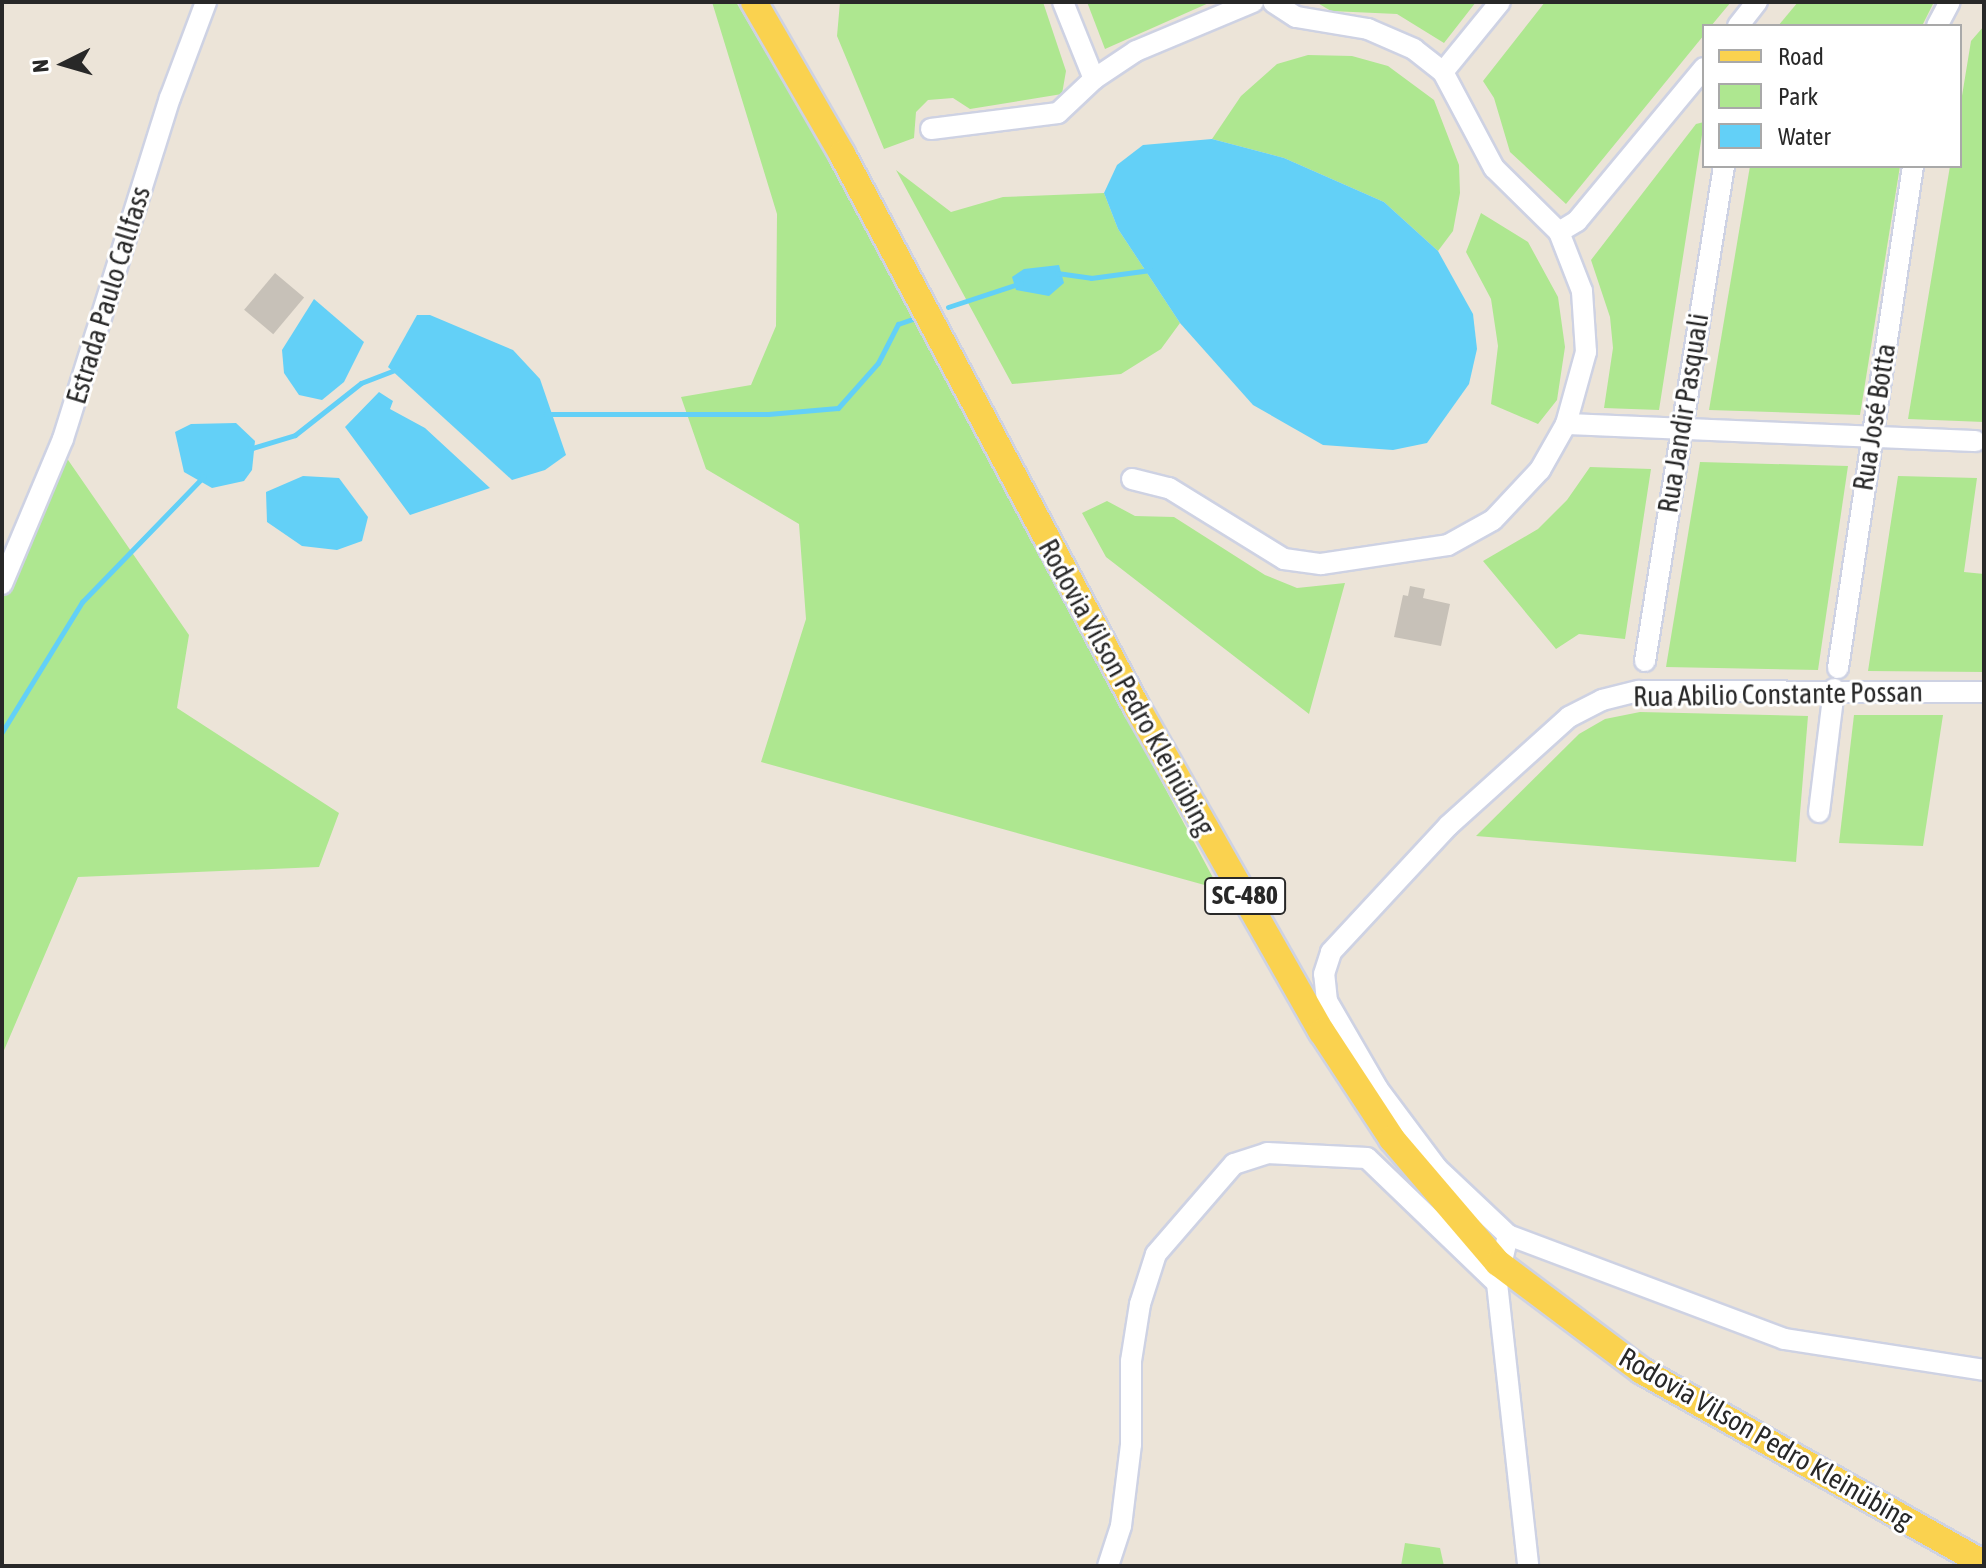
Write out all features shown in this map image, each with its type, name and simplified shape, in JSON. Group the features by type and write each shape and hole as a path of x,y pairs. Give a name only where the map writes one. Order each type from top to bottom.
{"main road":[{"name":"Rodovia Vilson Pedro Kleinübing","path":"754,2 842,154 1038,528 1322,1032 1392,1139 1498,1273 1642,1371 1984,1564"}],"street":[{"name":"Estrada Paulo Callfass","path":"2,584 63,439 170,98 206,2"},
{"path":"1063,2 1094,79"},
{"path":"931,129 1058,113 1094,79 1136,51 1253,2"},
{"path":"1132,479 1169,488 1284,559 1321,564 1448,545 1493,520 1540,470 1566,424 1586,352 1582,291 1559,232 1494,168 1443,72 1414,49 1368,29 1296,17 1273,2"},
{"path":"1443,72 1500,2"},
{"path":"1740,24 1757,2"},
{"path":"1938,24 1950,2"},
{"path":"1559,232 1577,221 1702,70"},
{"name":"Rua Jandir Pasquali","path":"1645,661 1724,168"},
{"name":"Rua José Botta","path":"1838,668 1870,436 1913,168"},
{"path":"1566,424 1976,441"},
{"path":"1819,812 1834,689"},
{"name":"Rua Abilio Constante Possan","path":"1508,1235 1437,1168 1378,1089 1327,1001 1324,974 1331,952 1448,826 1569,717 1639,691 1834,689 1984,692"},
{"path":"1108,1566 1121,1526 1131,1444 1131,1361 1140,1304 1156,1254 1234,1164 1267,1153 1367,1158 1498,1273"},
{"path":"1528,1566 1498,1273 1508,1235 1784,1339 1984,1370"}],"green space":[{"path":"712,2 736,2 833,167 1219,889 761,762 806,619 799,524 706,469 681,397 751,385 776,326 777,214"},
{"path":"840,2 1043,2 1066,71 1062,94 970,109 953,98 928,100 916,112 914,138 884,149 837,36"},
{"path":"1087,2 1211,2 1105,49"},
{"path":"1316,2 1476,2 1444,43 1397,14 1331,11"},
{"path":"1545,2 1731,2 1713,24 1702,24 1702,37 1566,204 1510,152 1494,98 1483,81"},
{"path":"1798,2 1933,4 1923,24 1780,24"},
{"path":"1984,26 1984,422 1908,419 1950,168 1962,168 1962,96 1971,41"},
{"path":"1308,55 1352,56 1388,66 1434,100 1459,165 1460,193 1453,231 1438,251 1384,202 1284,158 1212,139 1241,96 1277,64"},
{"path":"1702,122 1702,135 1659,410 1604,408 1613,348 1610,317 1591,260 1696,124"},
{"path":"1750,168 1900,168 1860,415 1709,410"},
{"path":"896,170 951,212 1003,197 1104,193 1118,229 1180,323 1161,349 1121,374 1012,384"},
{"path":"1481,213 1528,242 1558,297 1565,347 1557,400 1538,424 1491,404 1498,346 1491,299 1466,252"},
{"path":"66,457 189,635 177,708 339,813 319,867 78,877 2,1055 2,594"},
{"path":"1700,462 1848,466 1818,670 1666,667"},
{"path":"1590,467 1651,469 1625,639 1579,634 1556,649 1483,561 1538,529 1567,500"},
{"path":"1898,476 1977,478 1964,572 1984,574 1984,672 1868,671"},
{"path":"1107,501 1135,516 1174,517 1265,575 1297,588 1345,583 1309,714 1106,557 1082,513"},
{"path":"1640,712 1808,716 1796,862 1476,836 1579,734 1605,719"},
{"path":"1854,715 1943,715 1923,846 1839,843"},
{"path":"1405,1543 1440,1548 1444,1566 1401,1566"}],"water":[{"path":"1212,139 1284,158 1384,202 1438,251 1473,314 1477,349 1469,384 1427,443 1393,450 1323,445 1253,405 1180,323 1118,229 1104,193 1117,165 1143,145"},
{"path":"1059,265 1064,283 1049,296 1016,290 1012,277 1024,269"},
{"path":"314,299 364,342 344,382 322,400 299,395 284,373 282,350"},
{"path":"417,315 430,315 513,350 540,379 566,455 545,470 512,480 388,367"},
{"path":"379,392 393,401 390,409 425,428 490,488 410,515 345,427"},
{"path":"236,423 255,441 252,470 244,481 212,488 184,472 175,432 191,424"},
{"path":"303,476 339,478 368,517 362,541 337,550 302,546 267,522 266,492"}],"building":[{"path":"275,273 304,297 273,334 244,310"},
{"path":"1410,586 1425,589 1423,598 1450,604 1441,646 1394,637 1403,595 1408,596"}],"waterway":[{"path":"1057,273 1091,278 1150,270"},
{"path":"948,307 1021,283"},
{"path":"546,414 768,414 838,408 878,363 898,324 918,317"},
{"path":"249,449 295,435 361,383 397,369"},
{"path":"2,732 82,602 204,476"}]}
